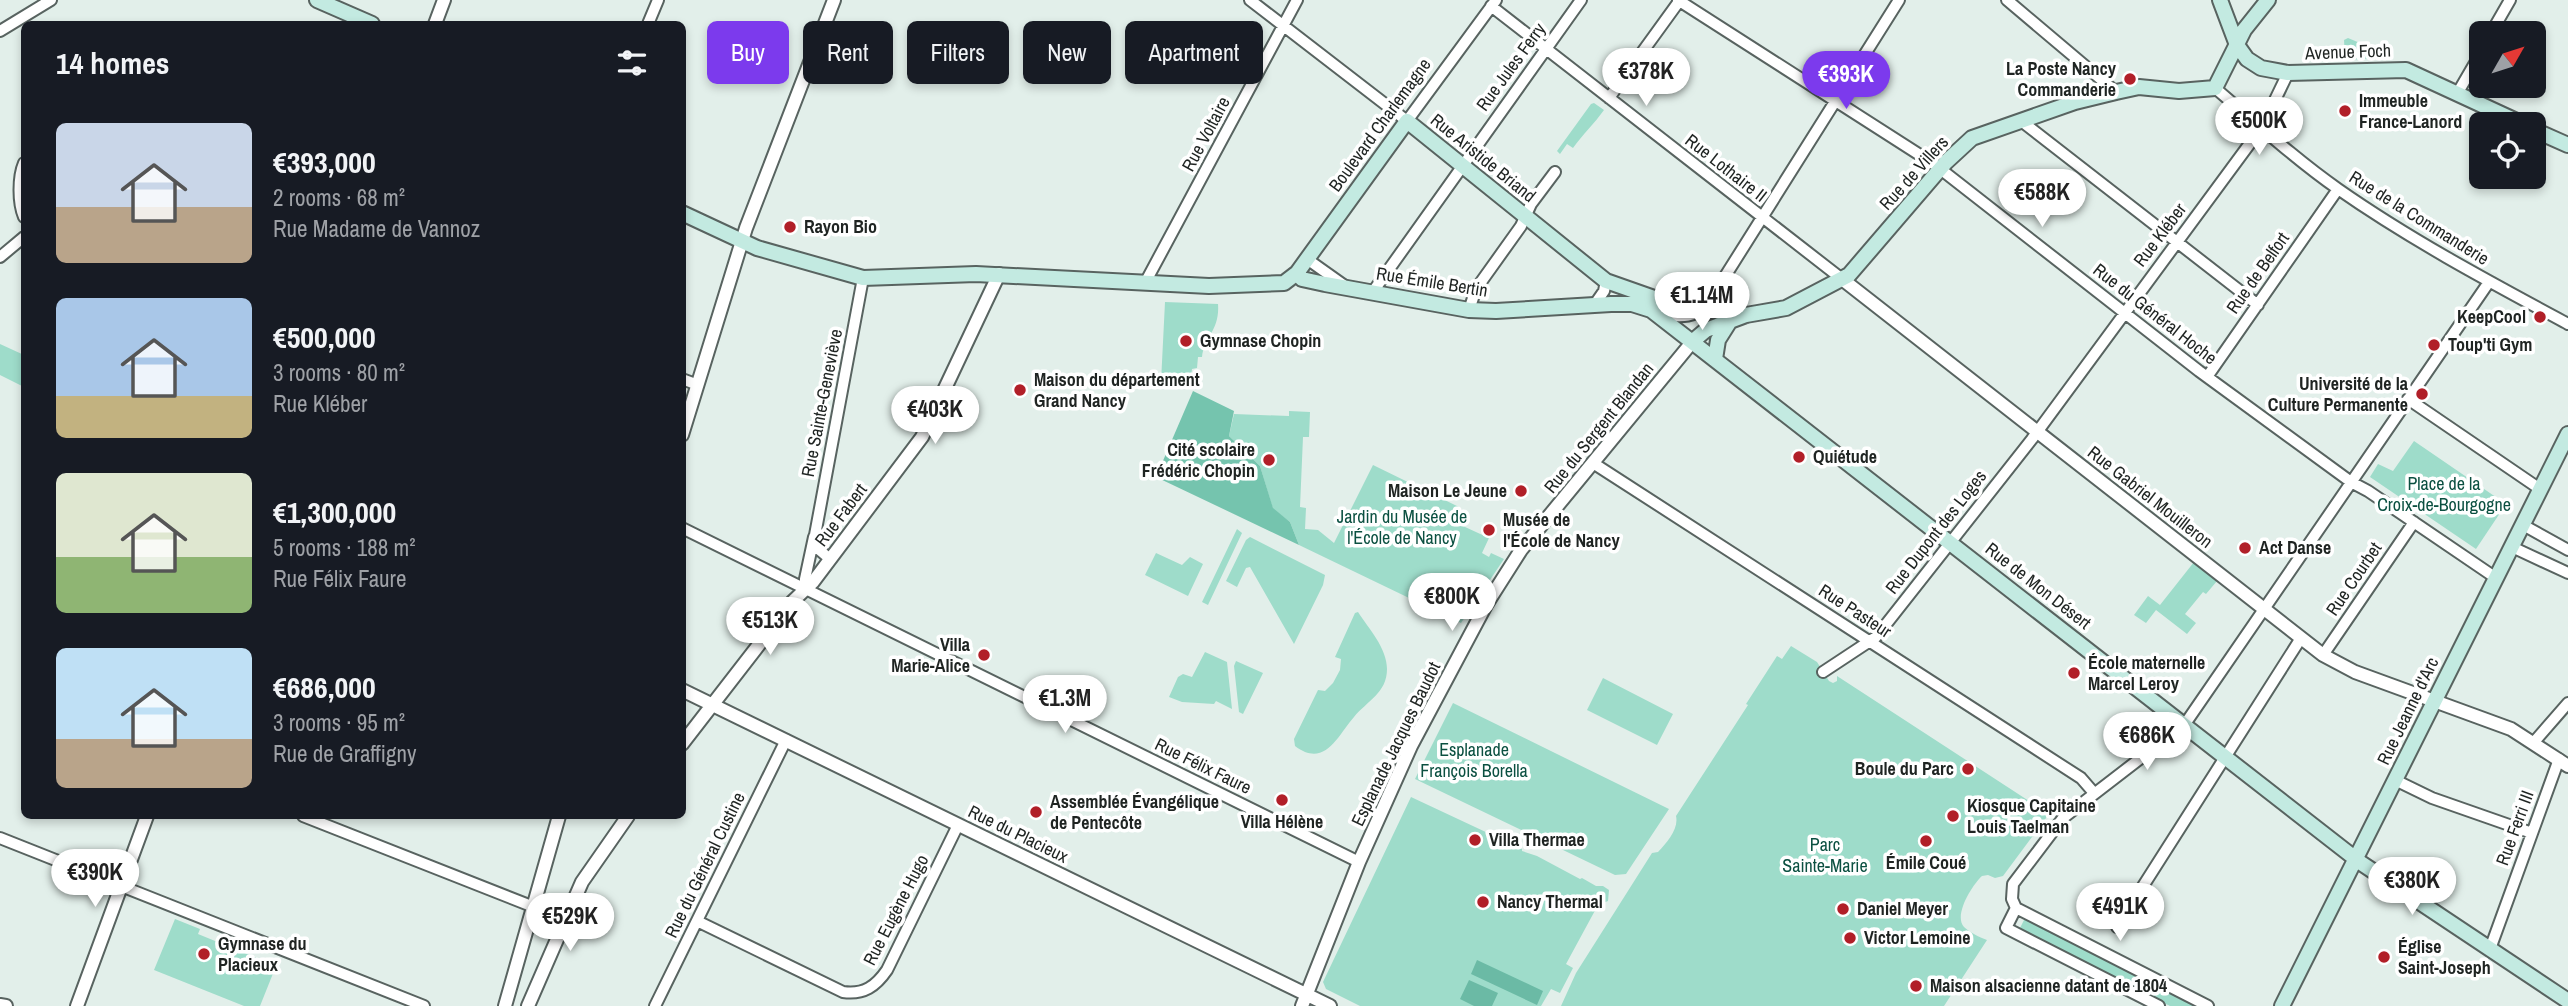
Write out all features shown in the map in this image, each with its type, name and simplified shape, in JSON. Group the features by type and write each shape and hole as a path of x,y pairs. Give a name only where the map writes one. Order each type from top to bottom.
{"main road":[{"path":"2220,0 2236,45"},
{"path":"2215,88 2244,30 2268,0"},
{"path":"326,2 366,21"},
{"name":"Avenue Foch","path":"2236,45 2247,59 2261,68 2288,73 2400,69 2412,72 2497,112"},
{"name":"Rue de Villers","path":"1693,341 1706,330 1746,315 1786,308 1851,273 1940,170 1972,138 2020,120 2116,92 2148,87 2179,91 2215,88"},
{"name":"Rue Aristide Briand","path":"1407,121 1605,281 1676,306 1746,315"},
{"name":"Boulevard Charlemagne","path":"1297,273 1407,121"},
{"path":"2546,135 2568,145"},
{"path":"686,215 741,242 863,278 999,274 1209,286 1284,283 1297,273"},
{"name":"Rue Émile Bertin","path":"1297,273 1302,279 1469,310 1632,304"},
{"name":"Rue de Mon Désert","path":"1632,304 1659,315 1693,341 2356,858 2568,1001"},
{"path":"1715,359 1718,340 1730,321"},
{"name":"Rue Jeanne d'Arc","path":"2282,1006 2356,858 2400,783 2432,701 2568,434"}],"street":[{"path":"0,31 51,0"},
{"path":"436,21 444,0"},
{"path":"649,21 657,0"},
{"path":"686,422 741,242 834,0"},
{"name":"Rue Aristide Briand","path":"1250,0 1407,121"},
{"name":"Rue Voltaire","path":"1145,284 1297,0"},
{"name":"Rue Jules Ferry","path":"1373,293 1581,0"},
{"path":"1609,98 1679,0"},
{"name":"Rue du Général Hoche","path":"1679,0 1940,170 2207,377 2351,482 2496,578"},
{"path":"1659,315 1689,316 1703,309 1899,0"},
{"path":"2007,0 2116,92"},
{"path":"2498,21 2510,0"},
{"name":"Rue Lothaire II","path":"1494,3 1546,49 1842,279"},
{"name":"Boulevard Charlemagne","path":"1407,121 1494,3"},
{"name":"Rue Kléber","path":"2037,431 2262,127 2288,73"},
{"path":"2457,94 2469,73"},
{"name":"Rue de la Commanderie","path":"2215,88 2338,189 2488,282 2568,324"},
{"path":"2020,120 2258,305"},
{"path":"21,172 21,200"},
{"path":"1469,310 1476,289 1555,172"},
{"name":"Rue de Belfort","path":"2207,377 2338,189"},
{"path":"0,257 21,240"},
{"name":"Rue Émile Bertin","path":"1307,259 1346,287"},
{"name":"Rue Fabert","path":"686,739 792,602 830,559 922,437 999,274"},
{"name":"Rue Sainte-Geneviève","path":"805,590 811,544 815,535 863,278"},
{"name":"Rue Gabriel Mouilleron","path":"1842,279 2323,655 2355,672 2503,725 2563,763"},
{"path":"1595,304 1604,291 1605,281"},
{"path":"2208,1006 2016,908 2012,899 2013,884 2063,818 2185,724 2488,282"},
{"name":"Rue du Sergent Blandan","path":"1486,606 1521,550 1693,341"},
{"path":"686,380 698,385"},
{"path":"2408,399 2540,489"},
{"name":"Rue Dupont des Loges","path":"1823,671 1876,637 2037,431"},
{"name":"Rue Pasteur","path":"1593,463 2081,778 2094,793"},
{"name":"Rue Courbet","path":"2323,655 2414,522"},
{"path":"2522,525 2568,550"},
{"name":"Rue Félix Faure","path":"686,530 1359,862"},
{"path":"815,535 817,548 830,559"},
{"path":"2512,547 2568,573"},
{"name":"Esplanade Jacques Baudot","path":"1359,862 1415,738 1486,606"},
{"path":"2117,927 2301,638"},
{"name":"Rue du Placieux","path":"686,692 1251,966 1304,1001 1330,1006"},
{"path":"2534,743 2568,703"},
{"name":"Rue du Général Custine","path":"655,1006 786,740"},
{"name":"Rue Ferri III","path":"2490,948 2532,833 2563,763"},
{"path":"2400,783 2432,798 2532,833"},
{"path":"77,1006 146,819"},
{"path":"310,819 567,920"},
{"path":"505,1006 558,819"},
{"path":"528,1006 582,882 626,819"},
{"name":"Rue Eugène Hugo","path":"697,921 844,992 868,989 878,982 887,970 958,825"},
{"path":"0,838 424,1006"},
{"path":"1304,1001 1359,862"},
{"path":"2016,908 2006,928 2159,1006"},
{"path":"0,1005 6,1006"}],"green space":[{"path":"2348,38 2386,54 2386,58 2345,60 2344,40"},
{"path":"1594,103 1604,110 1573,148 1567,144 1560,154 1557,151"},
{"name":"Gymnase Chopin","path":"1165,302 1218,304 1217,320 1202,357 1198,357 1197,368 1192,369 1190,383 1161,382"},
{"path":"0,344 21,354 21,386 0,375"},
{"name":"Jardin du Musée de l'École de Nancy","path":"1289,411 1310,412 1309,437 1303,437 1300,507 1306,508 1305,529 1318,530 1334,543 1373,465 1459,507 1462,515 1456,513 1452,521 1489,538 1482,553 1489,557 1491,553 1504,559 1461,623 1299,545 1290,522 1273,509 1260,466 1229,436 1234,414 1289,416"},
{"name":"Place de la Croix-de-Bourgogne","path":"2414,441 2506,504 2476,549 2370,477 2378,464 2393,471"},
{"path":"1237,529 1242,533 1208,605 1202,602"},
{"path":"1250,537 1325,575 1323,585 1294,644 1250,567 1246,568 1237,587 1226,581"},
{"path":"1156,553 1182,565 1190,557 1203,564 1188,596 1145,575"},
{"path":"2194,562 2217,581 2206,594 2203,592 2185,614 2196,623 2187,634 2156,610 2146,623 2134,615 2148,596 2160,605"},
{"path":"1358,612 1384,654 1387,669 1384,684 1330,747 1315,754 1305,752 1295,746 1294,739 1318,690 1325,691 1340,670 1341,659 1335,657 1355,613"},
{"name":"Parc Sainte-Marie","path":"1791,646 1817,662 1829,681 1837,681 1837,676 2049,814 2003,876 1982,876 1962,908 1961,922 1964,927 1987,940 1944,1006 1561,1006 1576,973 1652,853 1658,852 1672,835 1676,816 1748,705 1746,704 1777,656 1782,659"},
{"path":"1205,652 1227,662 1232,709 1216,701 1214,704 1182,702 1169,697 1178,677 1183,674 1192,677"},
{"path":"1236,661 1263,673 1243,714 1239,712 1234,666"},
{"path":"1603,678 1673,714 1657,745 1587,710"},
{"name":"Esplanade François Borella","path":"1453,703 1669,809 1626,874 1615,875 1415,779"},
{"name":"Nancy Thermal","path":"1411,797 1580,879 1609,890 1608,901 1598,905 1566,964 1573,968 1560,993 1551,989 1541,1006 1360,1006 1326,989 1323,982"},
{"path":"2025,918 2200,1006 2170,1006 2019,930"},
{"name":"Gymnase du Placieux","path":"175,919 200,929 198,934 276,966 260,1006 244,1006 154,970"}],"shaded area":[{"path":"1193,391 1234,411 1229,436 1260,466 1273,508 1290,522 1299,545 1156,477"},
{"path":"1477,960 1543,991 1537,1005 1471,974"},
{"path":"1469,980 1498,993 1492,1006 1474,1006 1460,999"}],"place":[{"name":"La Poste Nancy Commanderie","path":"2130,79"},
{"name":"Immeuble France-Lanord","path":"2345,111"},
{"name":"Rayon Bio","path":"790,227"},
{"name":"KeepCool","path":"2540,317"},
{"name":"Gymnase Chopin","path":"1186,341"},
{"name":"Toup'ti Gym","path":"2434,345"},
{"name":"Maison du département Grand Nancy","path":"1020,390"},
{"name":"Université de la Culture Permanente","path":"2422,394"},
{"name":"Quiétude","path":"1799,457"},
{"name":"Cité scolaire Frédéric Chopin","path":"1269,460"},
{"name":"Maison Le Jeune","path":"1521,491"},
{"name":"Musée de l'École de Nancy","path":"1489,530"},
{"name":"Act Danse","path":"2245,548"},
{"name":"Villa Marie-Alice","path":"984,655"},
{"name":"École maternelle Marcel Leroy","path":"2074,673"},
{"name":"Boule du Parc","path":"1968,769"},
{"name":"Villa Hélène","path":"1282,800"},
{"name":"Assemblée Évangélique de Pentecôte","path":"1036,812"},
{"name":"Kiosque Capitaine Louis Taelman","path":"1953,816"},
{"name":"Villa Thermae","path":"1475,840"},
{"name":"Émile Coué","path":"1926,841"},
{"name":"Nancy Thermal","path":"1483,902"},
{"name":"Daniel Meyer","path":"1843,909"},
{"name":"Victor Lemoine","path":"1850,938"},
{"name":"Gymnase du Placieux","path":"204,954"},
{"name":"Église Saint-Joseph","path":"2384,957"},
{"name":"Maison alsacienne datant de 1804","path":"1916,986"}]}
